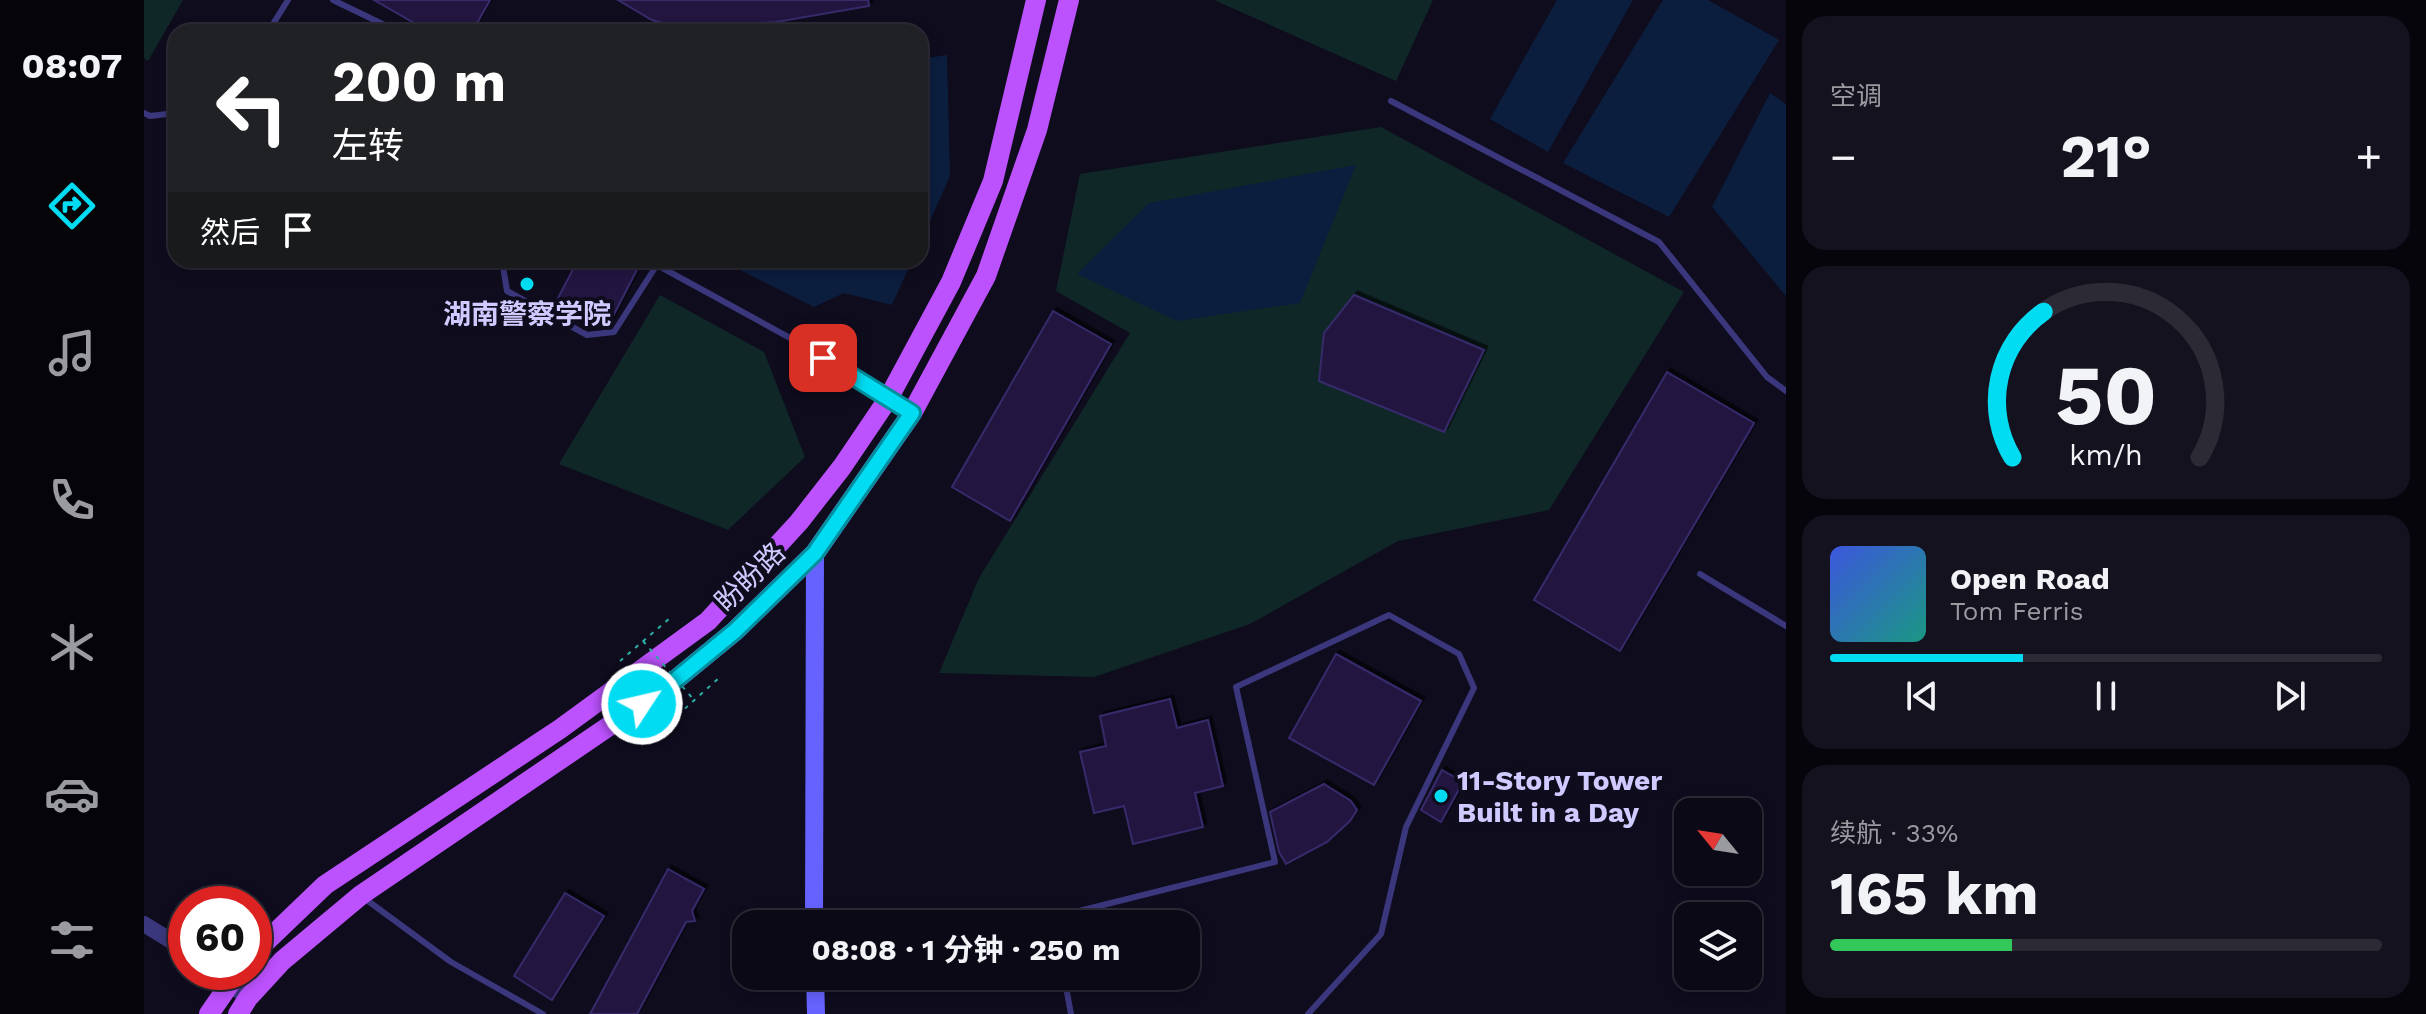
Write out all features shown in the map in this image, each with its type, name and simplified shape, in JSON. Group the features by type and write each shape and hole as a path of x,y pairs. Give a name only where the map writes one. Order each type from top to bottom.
{"main road":[{"name":"盼盼路","path":"272,936 325,885 560,729 708,621 799,522 842,467 888,399 951,282 993,181 1036,0"},
{"name":"盼盼路","path":"243,1006 282,961 361,895 668,686 735,631 815,553 912,413 986,276 1037,130 1069,0"},
{"path":"814,910 815,553"},
{"path":"209,1014 220,990"},
{"path":"815,990 816,1014"}],"street":[{"path":"144,924 168,939"}],"lane":[{"path":"273,24 288,0"},
{"path":"333,0 382,24"},
{"path":"1391,101 1659,242 1767,377 1786,391"},
{"path":"144,113 150,116 168,114"},
{"path":"503,268 507,291 587,335 614,332 654,268"},
{"path":"668,268 801,344 912,413"},
{"path":"1700,574 1784,625 1786,615"},
{"path":"1096,910 1275,862 1236,687 1389,615 1459,654 1474,688 1406,827 1381,934 1309,1014"},
{"path":"361,895 451,962 543,1014"},
{"path":"1067,990 1071,1014"}],"path":[{"path":"620,661 670,618"},
{"path":"643,641 694,700"},
{"path":"670,722 720,677"}],"green space":[{"path":"144,0 183,0 148,61 144,58"},
{"path":"1214,0 1433,0 1396,81"},
{"path":"1381,127 1684,292 1549,510 1398,541 1250,624 1094,677 939,673 979,578 1130,333 1056,291 1080,174"},
{"path":"660,295 764,352 805,457 728,530 559,464"}],"water":[{"path":"1557,0 1633,0 1548,152 1490,119"},
{"path":"1663,0 1708,0 1779,40 1669,217 1563,163"},
{"path":"947,55 950,176 928,225 928,58"},
{"path":"1770,93 1786,104 1786,296 1712,207"},
{"path":"1356,165 1300,303 1177,321 1077,274 1149,203"},
{"path":"736,268 908,268 892,305 844,293 814,307"}],"building":[{"path":"374,0 490,0 476,24 416,24"},
{"path":"618,0 868,0 869,6 776,22 666,24 652,20"},
{"path":"574,268 638,268 609,324 558,298"},
{"path":"1354,295 1484,350 1444,432 1319,381 1324,333"},
{"path":"1053,311 1111,344 1010,521 952,487"},
{"path":"1667,372 1754,423 1620,651 1534,600"},
{"path":"1336,654 1421,701 1374,785 1289,738"},
{"path":"1170,699 1177,728 1208,720 1223,786 1195,793 1203,827 1133,844 1124,806 1094,813 1080,752 1106,746 1100,716"},
{"name":"11-Story Tower Built in a Day","path":"1442,770 1463,782 1441,822 1421,810"},
{"path":"1324,784 1351,801 1357,810 1350,821 1327,842 1286,864 1279,852 1270,812"},
{"path":"668,869 704,889 692,911 695,921 686,922 637,1014 590,1014"},
{"path":"565,893 604,916 552,1000 514,976"}],"place":[{"name":"湖南警察学院","path":"527,284"},
{"name":"11-Story Tower Built in a Day","path":"1441,796"}],"route":[{"path":"642,704 735,631 815,553 912,413 823,358"}]}
